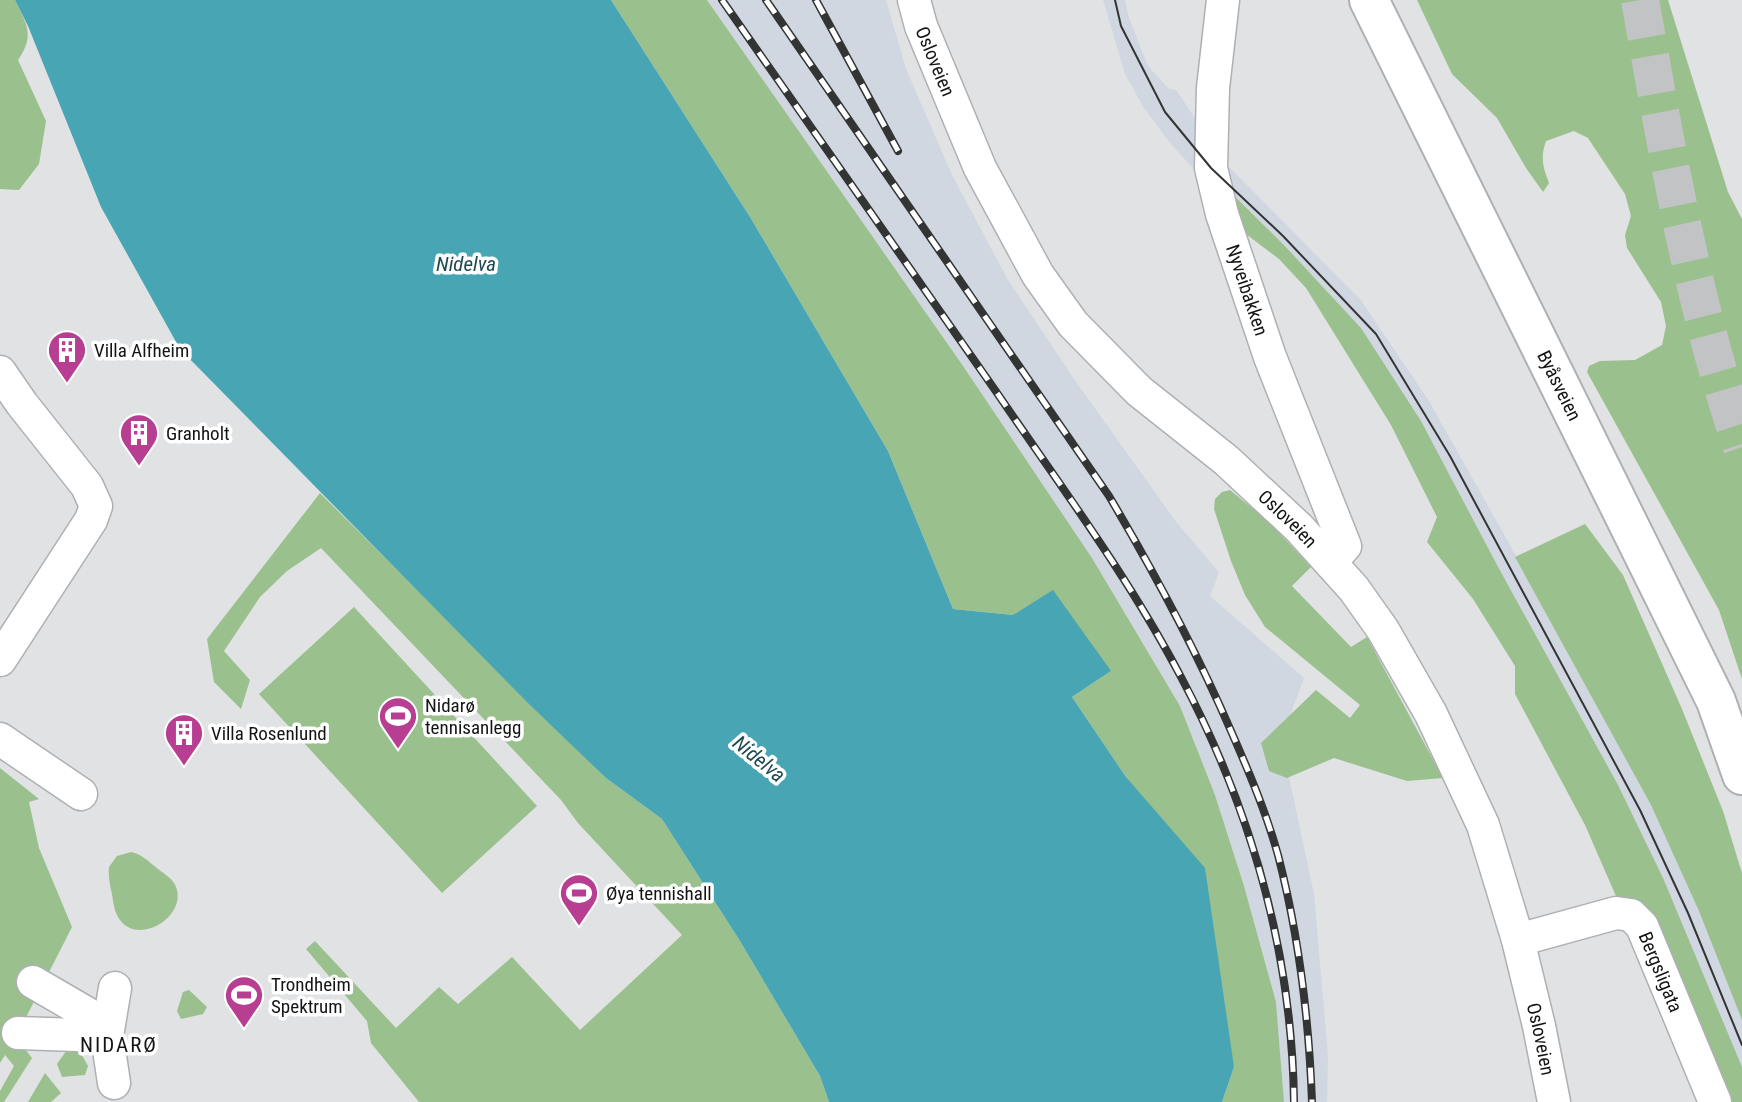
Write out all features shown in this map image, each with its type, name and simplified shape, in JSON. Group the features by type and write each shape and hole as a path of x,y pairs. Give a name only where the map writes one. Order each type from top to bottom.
{"main road":[{"name":"Byåsveien","path":"1369,0 1716,701 1742,775"}],"street":[{"name":"Osloveien","path":"914,0 921,26 980,168 1038,275 1073,324 1139,391 1226,460 1285,514 1331,562 1383,630 1431,714 1483,825 1518,940 1554,1102"},
{"name":"Nyveibakken","path":"1223,0 1213,89 1211,168 1222,214 1270,357 1345,546 1331,562"},
{"path":"0,372 87,486 96,506 91,520 0,660"},
{"path":"0,738 81,794"},
{"name":"Bergsligata","path":"1518,940 1616,913 1630,915 1642,926 1715,1102"},
{"path":"33,982 88,1014 107,1035"},
{"path":"114,1083 107,1035 115,988"},
{"path":"18,1033 107,1035"}],"shaded area":[{"path":"707,0 886,0 906,69 952,175 1008,280 1074,379 1177,523 1219,572 1210,596 1304,678 1281,740 1314,894 1328,1056 1327,1102 1284,1102 1276,1002 1215,795 1180,706 1092,558 961,363"},
{"path":"1103,0 1125,0 1129,18 1148,66 1169,89 1176,90 1227,165 1360,299 1429,401 1742,958 1742,1102 1732,1102 1650,912 1361,328 1284,245 1218,181 1201,177 1171,144 1144,108 1125,74"}],"green space":[{"path":"0,0 15,0 26,23 28,37 18,60 46,121 39,164 19,190 0,189"},
{"path":"611,0 707,0 961,363 1092,558 1180,706 1215,795 1276,1002 1284,1102 1222,1102 1234,1067 1126,777 1072,697 1111,671 1013,615 953,609 888,451 750,217"},
{"path":"1417,0 1668,0 1728,192 1742,219 1742,679 1719,610 1587,372 1589,366 1600,361 1635,360 1662,345 1666,326 1661,302 1627,248 1625,235 1631,216 1625,194 1588,138 1574,131 1546,141 1543,162 1549,183 1543,192 1497,118 1452,74"},
{"path":"1218,180 1284,245 1361,328 1421,421 1618,785 1663,878 1742,1067 1742,1102 1732,1102 1650,912 1637,902 1619,903 1585,825 1515,694 1515,666 1473,599 1427,542 1437,517 1391,425 1306,288 1279,259 1242,231"},
{"path":"1230,490 1269,522 1311,567 1292,586 1351,647 1367,637 1443,778 1407,781 1334,758 1287,778 1269,771 1261,743 1316,690 1350,718 1360,705 1265,627 1245,595 1214,509 1215,499 1222,492"},
{"path":"320,493 606,778 662,819 740,941 820,1076 829,1102 419,1102 371,1043 367,1021 306,949 315,941 396,1028 439,987 458,1004 512,957 580,1030 682,935 578,823 561,800 321,548 287,571 260,597 224,651 250,680 241,709 214,682 207,639"},
{"path":"1585,524 1623,575 1723,811 1742,873 1742,1020 1699,911 1651,805 1515,557"},
{"name":"Nidarø tennisanlegg","path":"354,607 537,806 442,893 259,694"},
{"path":"0,768 39,799 29,802 39,848 72,927 18,1033 20,1043 32,1058 4,1102 0,1102 0,1091 14,1066 5,1055 0,1063"},
{"path":"131,852 142,856 171,879 178,895 176,907 169,917 148,929 136,930 125,925 117,915 114,905 109,867 117,856"},
{"path":"189,990 207,1007 203,1014 181,1019 177,1011 183,992"},
{"path":"69,1047 78,1048 88,1066 85,1075 62,1077 57,1064"},
{"path":"45,1073 61,1093 51,1102 28,1102"}],"water":[{"name":"Nidelva","path":"15,0 611,0 750,217 888,451 953,609 1013,615 1053,590 1111,671 1072,697 1126,777 1205,868 1234,1067 1222,1102 829,1102 820,1076 740,941 662,819 606,778 528,703 180,349 101,207"}],"tunnel":[{"path":"1640,0 1682,226 1709,337 1742,447"}],"tram line":[{"path":"1115,0 1121,26 1165,112 1211,168 1283,236 1376,334 1450,456 1640,810 1688,913 1742,1045"}],"railway":[{"path":"722,0 1092,531 1139,603 1181,677 1228,778 1263,883 1276,936 1285,991 1294,1102"},
{"path":"766,0 1109,496 1189,641 1244,762 1278,855 1302,978 1312,1102"},
{"path":"816,0 898,151"}],"place":[{"name":"Villa Alfheim","path":"67,384"},
{"name":"Granholt","path":"139,467"},
{"name":"Nidarø tennisanlegg","path":"398,750"},
{"name":"Villa Rosenlund","path":"184,767"},
{"name":"Øya tennishall","path":"579,927"},
{"name":"Trondheim Spektrum","path":"244,1029"}],"district":[{"name":"NIDARØ","path":"119,1045"}]}
